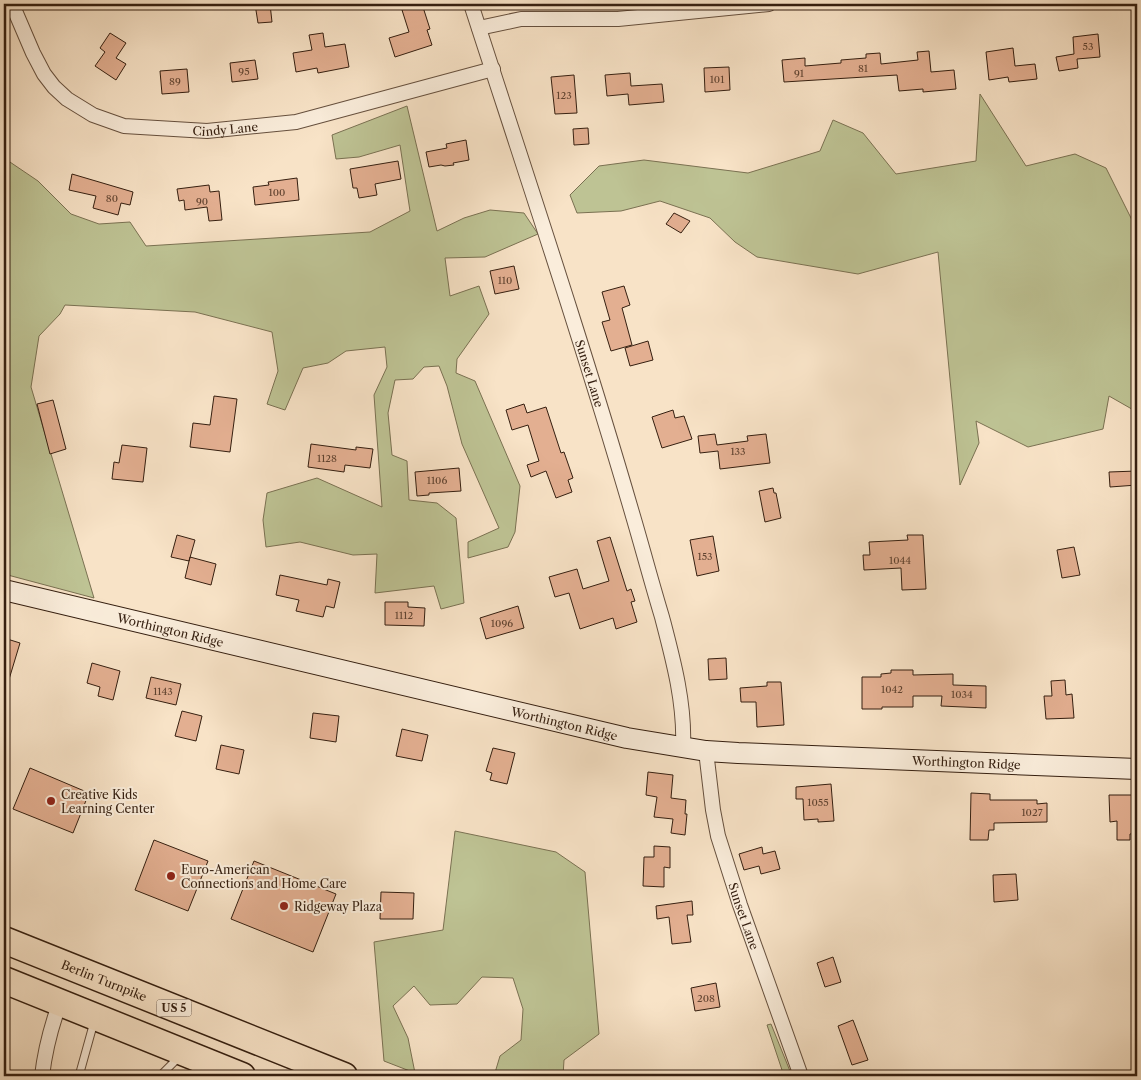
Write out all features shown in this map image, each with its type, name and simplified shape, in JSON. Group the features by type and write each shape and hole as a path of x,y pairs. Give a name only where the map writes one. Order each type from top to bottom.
{"highway":[{"name":"Berlin Turnpike","path":"4,940 344,1076"},
{"path":"4,980 242,1076"}],"street":[{"name":"Cindy Lane","path":"12,4 33,53 44,74 54,87 67,99 93,115 124,126 207,131 296,122 493,69"},
{"name":"Sunset Lane","path":"471,4 603,411 652,581 679,690 683,716 683,747"},
{"path":"479,28 521,19 618,19 768,4"},
{"name":"Worthington Ridge","path":"4,590 608,734 706,751 1137,769"},
{"name":"Sunset Lane","path":"706,751 712,810 718,836 740,905 801,1076"},
{"path":"42,1076 51,1026 60,1002"}],"lane":[{"path":"78,1076 96,1017"},
{"path":"160,1076 183,1053"}],"green space":[{"path":"980,94 1026,166 1075,154 1106,168 1137,230 1137,412 1109,396 1103,429 1028,447 976,421 979,443 960,485 938,252 858,274 757,257 735,242 710,218 660,201 621,211 577,213 570,195 599,166 644,160 748,173 820,151 833,120 863,133 896,174 976,161"},
{"path":"407,106 437,231 464,218 490,210 524,213 538,234 485,257 445,258 450,296 479,286 489,314 457,359 456,373 475,381 520,486 515,532 508,547 468,558 468,542 499,528 462,444 447,386 439,366 424,367 413,379 395,380 388,413 392,455 407,461 409,500 437,503 456,518 464,603 441,609 434,586 375,593 377,554 353,555 300,542 266,547 263,520 267,493 317,478 382,507 374,395 387,367 385,347 346,351 328,363 303,368 285,410 267,404 278,371 272,332 195,312 65,305 60,314 39,336 31,387 94,598 4,574 4,158 38,181 71,214 99,224 130,222 146,246 370,232 410,211 400,145 359,157 336,159 332,135"},
{"path":"455,831 556,852 585,872 599,1034 564,1060 563,1076 494,1076 500,1056 521,1040 523,1009 513,978 482,977 457,1004 430,1005 414,986 393,1006 408,1038 415,1073 384,1061 374,942 443,930"},
{"path":"771,1024 792,1076 784,1076 767,1025"}],"building":[{"path":"255,4 270,4 272,22 258,23"},
{"path":"422,4 430,29 427,30 432,45 395,57 389,38 409,32 402,10"},
{"path":"110,33 126,43 116,58 126,64 116,80 95,66 105,52 100,48"},
{"path":"323,33 325,47 345,44 349,67 318,73 317,68 296,72 293,53 312,50 309,35"},
{"path":"1098,34 1100,57 1077,59 1078,68 1059,71 1056,57 1074,54 1073,37"},
{"path":"1013,48 1015,66 1035,64 1037,79 1009,82 1008,77 989,80 986,52"},
{"path":"929,51 931,72 954,70 956,89 923,92 923,89 899,91 897,75 784,82 782,60 805,58 805,66 841,63 841,60 866,58 866,54 880,53 881,64 918,60 917,52"},
{"path":"255,60 258,79 232,82 230,63"},
{"path":"729,67 730,90 705,92 704,68"},
{"path":"187,69 189,92 162,94 160,71"},
{"path":"630,73 631,86 662,84 664,102 629,105 628,94 607,96 605,75"},
{"path":"574,75 577,113 555,114 551,77"},
{"path":"588,128 589,144 574,145 573,129"},
{"path":"466,140 469,160 453,163 454,165 429,167 426,152 447,148 446,144"},
{"path":"398,161 401,179 375,184 377,195 359,198 357,188 353,188 350,169"},
{"path":"72,174 133,192 130,205 121,203 118,215 93,208 96,196 69,190"},
{"path":"297,178 299,200 255,205 253,187 269,185 268,182"},
{"path":"209,185 210,192 219,191 222,220 209,221 207,207 185,210 184,200 179,201 177,189"},
{"path":"674,213 690,221 681,233 666,224"},
{"path":"514,266 519,289 495,294 490,271"},
{"path":"624,286 630,305 622,308 632,345 611,351 602,322 610,320 602,292"},
{"path":"648,341 653,360 630,366 625,348"},
{"path":"214,396 237,399 230,452 190,447 193,423 210,425"},
{"path":"53,400 66,449 50,454 37,404"},
{"path":"524,404 527,413 546,407 561,453 564,452 573,478 568,480 572,492 556,498 546,471 531,477 527,465 539,461 528,425 512,430 506,410"},
{"path":"673,410 675,418 684,416 692,439 662,448 652,417"},
{"path":"715,434 717,445 748,441 747,436 766,434 770,463 720,469 718,451 700,453 698,436"},
{"path":"311,444 356,450 356,447 373,449 370,468 345,465 344,472 308,467"},
{"path":"122,445 147,448 143,482 112,479 114,462 119,463"},
{"path":"459,468 461,491 429,493 429,495 417,496 415,472"},
{"path":"1137,471 1137,485 1110,487 1109,472"},
{"path":"773,488 774,493 776,493 781,518 765,522 759,491"},
{"path":"177,535 195,540 189,561 171,557"},
{"path":"907,535 923,535 926,589 902,590 901,568 864,570 863,555 870,555 869,542 908,540"},
{"path":"713,536 719,571 697,576 690,540"},
{"path":"610,537 627,591 631,589 635,601 631,602 637,622 616,629 613,618 580,629 569,593 555,597 549,577 577,569 583,589 609,581 597,541"},
{"path":"1074,547 1080,575 1062,578 1057,550"},
{"path":"190,557 216,564 211,585 185,578"},
{"path":"280,575 327,585 328,579 340,582 334,608 326,606 323,617 296,611 299,600 276,595"},
{"path":"385,602 408,602 408,607 425,608 424,626 385,625"},
{"path":"518,606 524,628 486,639 480,618"},
{"path":"4,638 20,643 7,686 4,685"},
{"path":"726,658 727,679 709,680 708,659"},
{"path":"92,663 120,671 113,700 98,696 100,687 87,683"},
{"path":"891,670 913,670 913,675 953,674 953,685 986,686 986,708 941,706 942,696 913,696 913,707 862,709 862,677 881,677 881,674 891,673"},
{"path":"151,677 181,684 176,705 146,698"},
{"path":"1065,680 1066,695 1072,694 1074,718 1046,719 1044,696 1052,696 1051,681"},
{"path":"767,682 781,682 784,725 757,727 756,702 741,702 740,688 767,686"},
{"path":"182,711 202,716 196,741 175,736"},
{"path":"313,713 339,716 336,742 310,738"},
{"path":"402,729 428,735 422,761 396,756"},
{"path":"221,745 244,750 239,774 216,769"},
{"path":"493,748 515,753 507,784 490,780 492,773 486,771"},
{"name":"Creative Kids Learning Center","path":"30,768 89,793 73,833 13,809"},
{"path":"648,772 673,775 671,798 686,800 685,835 671,833 673,819 654,817 657,797 646,795"},
{"path":"831,784 834,821 818,822 818,819 804,820 803,799 796,799 796,787"},
{"path":"971,793 990,794 990,800 1037,800 1037,804 1047,803 1047,822 994,823 994,830 989,830 988,840 970,840"},
{"path":"1109,795 1137,795 1137,833 1130,834 1130,840 1117,840 1117,821 1110,822"},
{"name":"Euro-American Connections and Home Care","path":"154,840 208,861 188,911 135,890"},
{"path":"654,846 670,847 670,868 664,867 664,887 643,886 644,857 654,857"},
{"path":"762,847 763,854 775,851 780,869 761,874 759,866 744,870 739,854"},
{"name":"Ridgeway Plaza","path":"254,861 336,894 313,952 231,919"},
{"path":"1016,874 1018,900 994,902 993,875"},
{"path":"381,892 414,893 413,919 380,919"},
{"path":"692,901 693,915 687,915 691,942 672,944 669,917 657,919 656,906"},
{"path":"833,957 841,982 825,987 817,963"},
{"path":"716,983 720,1007 695,1011 691,988"},
{"path":"853,1020 868,1060 852,1065 838,1026"}],"place":[{"name":"Creative Kids Learning Center","path":"51,801"},
{"name":"Euro-American Connections and Home Care","path":"171,876"},
{"name":"Ridgeway Plaza","path":"284,906"}]}
